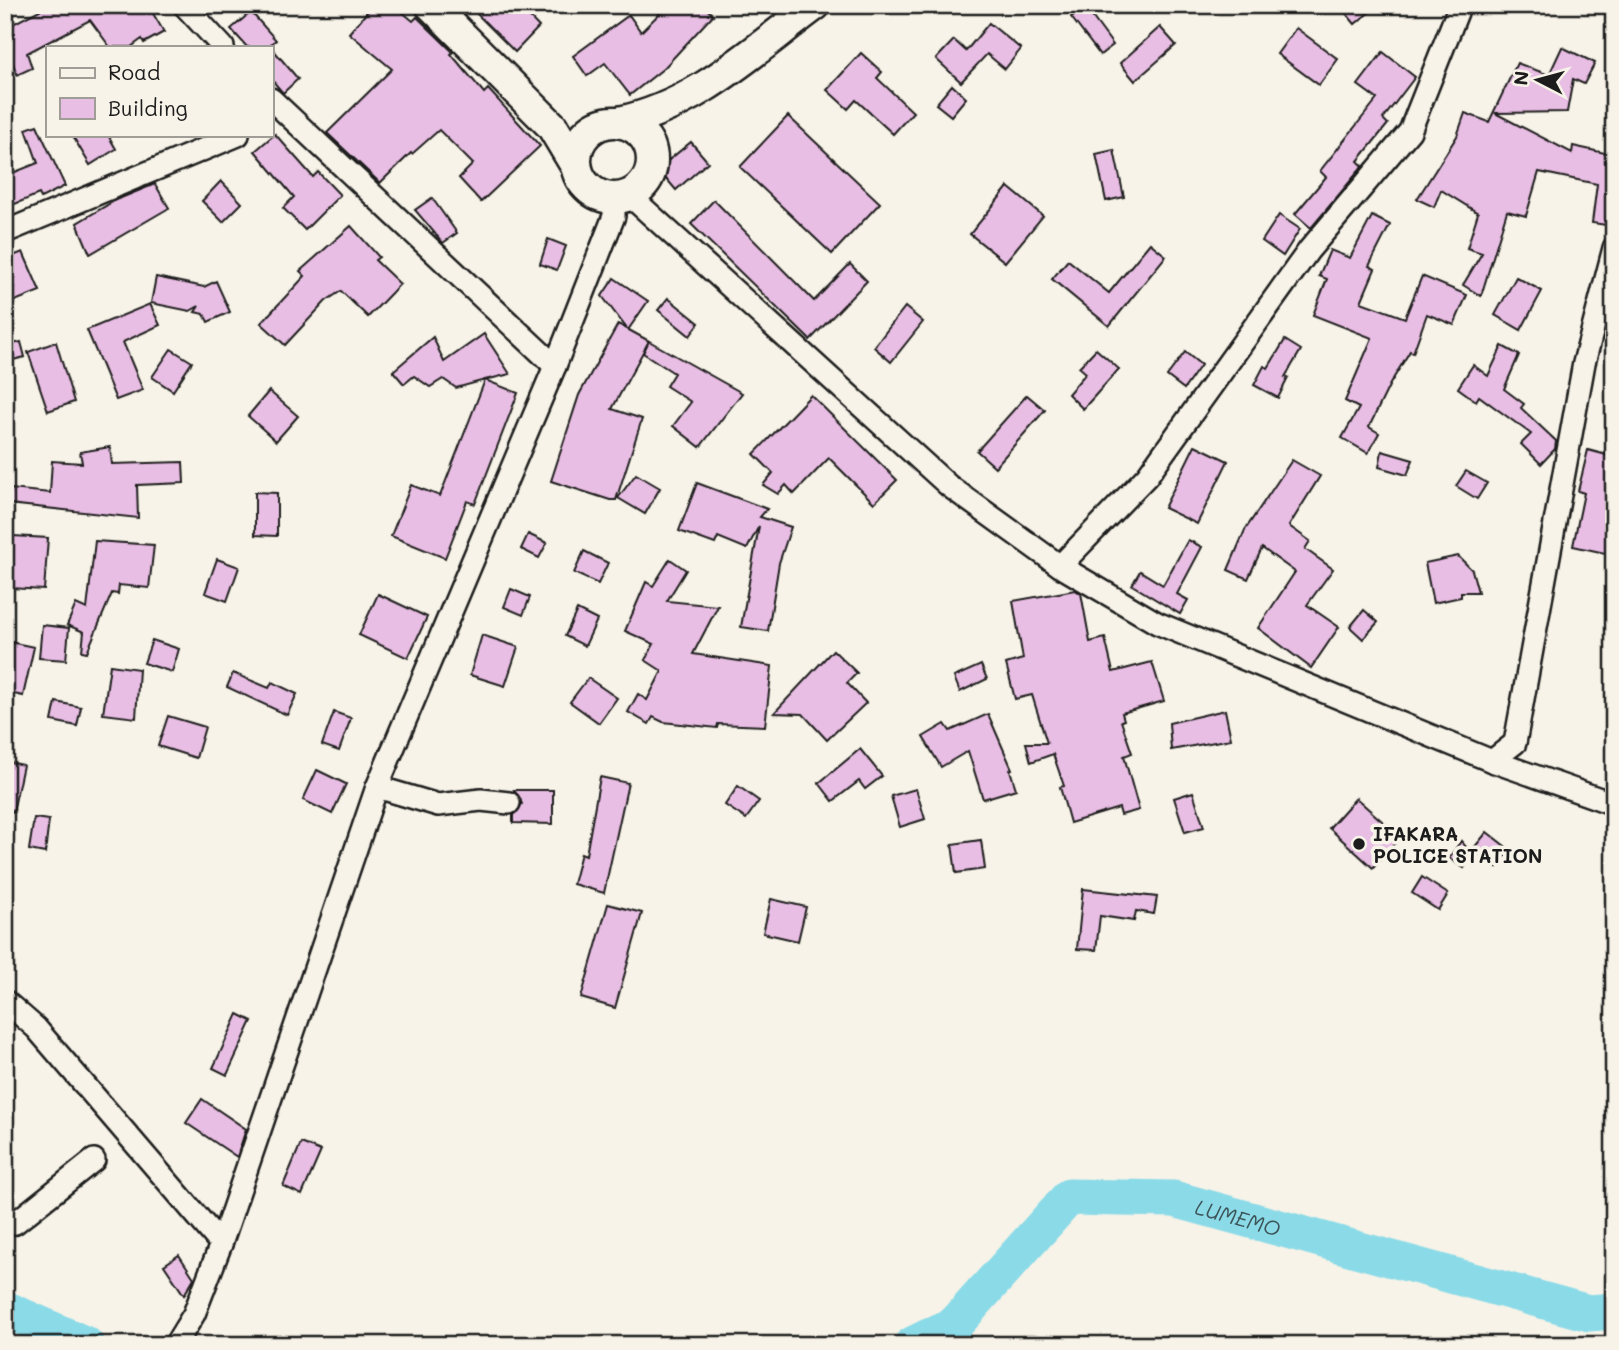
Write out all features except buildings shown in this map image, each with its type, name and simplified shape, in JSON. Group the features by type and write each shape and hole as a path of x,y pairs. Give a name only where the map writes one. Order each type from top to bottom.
{"main road":[{"path":"431,5 534,111 552,126 584,184 592,191 622,196 645,183 668,130 690,97"},
{"path":"534,111 579,122 611,122 656,112 690,97 815,5"},
{"path":"576,166 576,155 583,137 611,122 637,129 644,136 649,144 652,164"}],"street":[{"path":"184,5 222,46"},
{"path":"1060,566 1147,476 1309,250 1410,131 1460,5"},
{"path":"276,111 555,366"},
{"path":"5,232 236,136"},
{"path":"175,1345 194,1314 221,1244 377,787 555,366 622,196 949,486 1060,566 1157,623 1492,761 1614,804"},
{"path":"1492,761 1515,743 1584,363 1614,248"},
{"path":"377,787 438,805 481,800 509,803"},
{"path":"5,1001 36,1028 221,1244"},
{"path":"5,1218 15,1223 93,1160"}],"waterway":[{"name":"LUMEMO","path":"912,1345 955,1324 1069,1197 1174,1199 1589,1313 1614,1311"},
{"name":"LUMEMO","path":"5,1309 86,1345"}],"place":[{"name":"IFAKARA POLICE STATION","path":"1359,844"}]}
